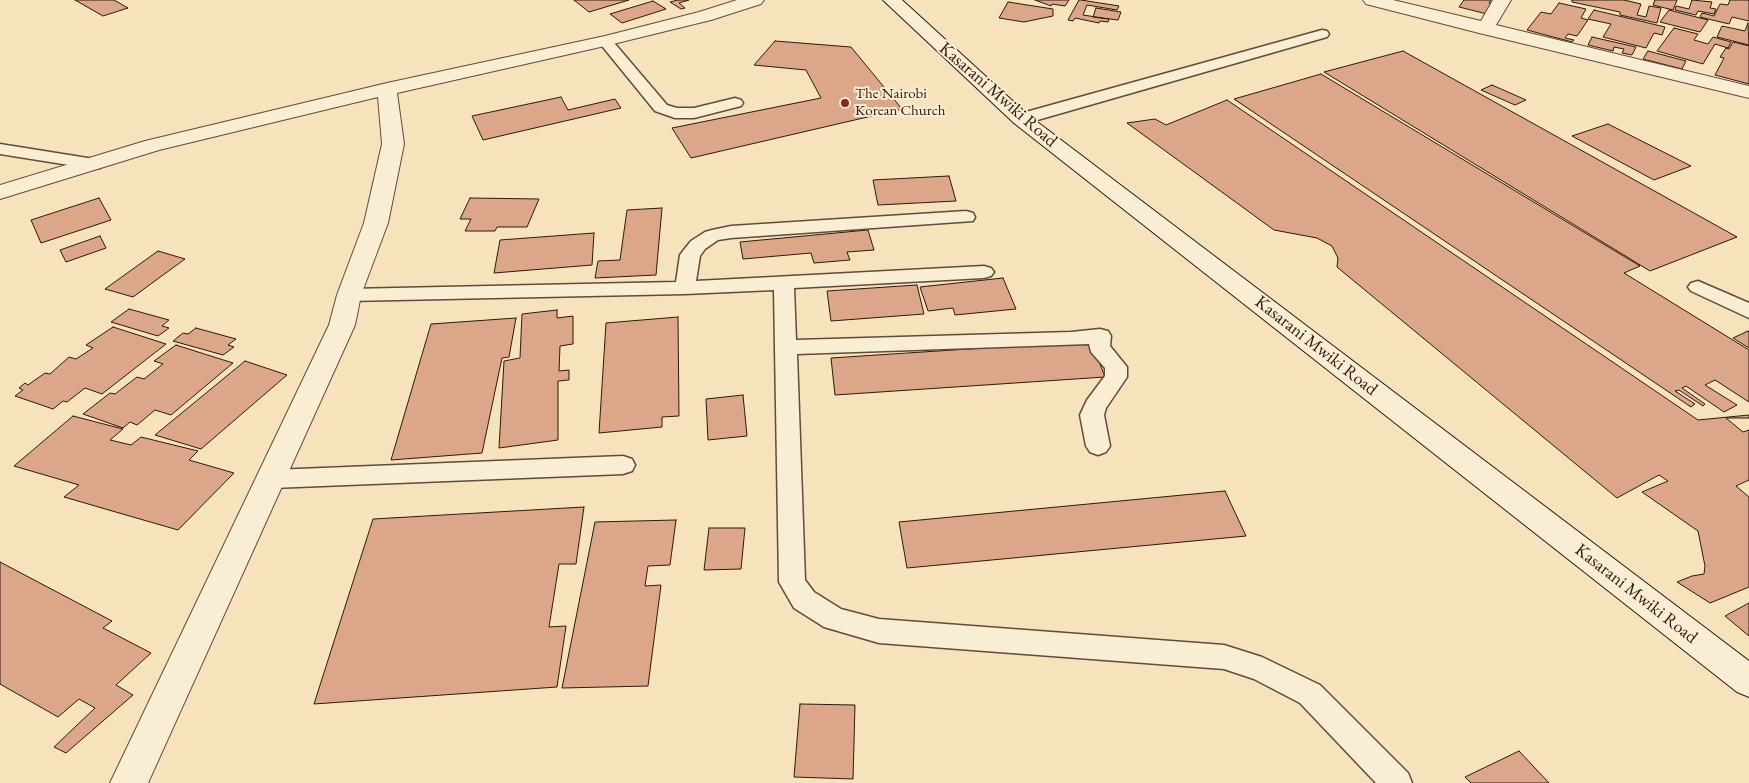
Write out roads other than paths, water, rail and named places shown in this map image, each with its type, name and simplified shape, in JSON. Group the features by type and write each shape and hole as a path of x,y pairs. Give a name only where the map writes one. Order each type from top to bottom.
{"street":[{"path":"0,192 152,145 387,89 605,41 705,16 755,0"},
{"name":"Kasarani Mwiki Road","path":"892,0 1021,119 1749,681"},
{"path":"1372,0 1749,92"},
{"path":"1485,29 1502,0"},
{"path":"130,783 342,325 349,296 376,223 393,144 387,89"}],"lane":[{"path":"1021,119 1322,34"},
{"path":"605,41 661,108 675,113 694,113 735,103"},
{"path":"0,149 94,164"},
{"path":"685,288 690,255 698,245 712,236 731,232 966,217"},
{"path":"349,296 685,288 984,272"},
{"path":"784,283 792,582 804,600 834,619 879,631 1224,657 1262,669 1310,694 1397,783"},
{"path":"1698,287 1749,311"},
{"path":"786,347 1071,339 1100,336 1098,347 1116,368 1116,377 1095,406 1092,415 1098,446"},
{"path":"272,479 623,465"}],"place":[{"name":"The Nairobi Korean Church","path":"845,103"}]}
